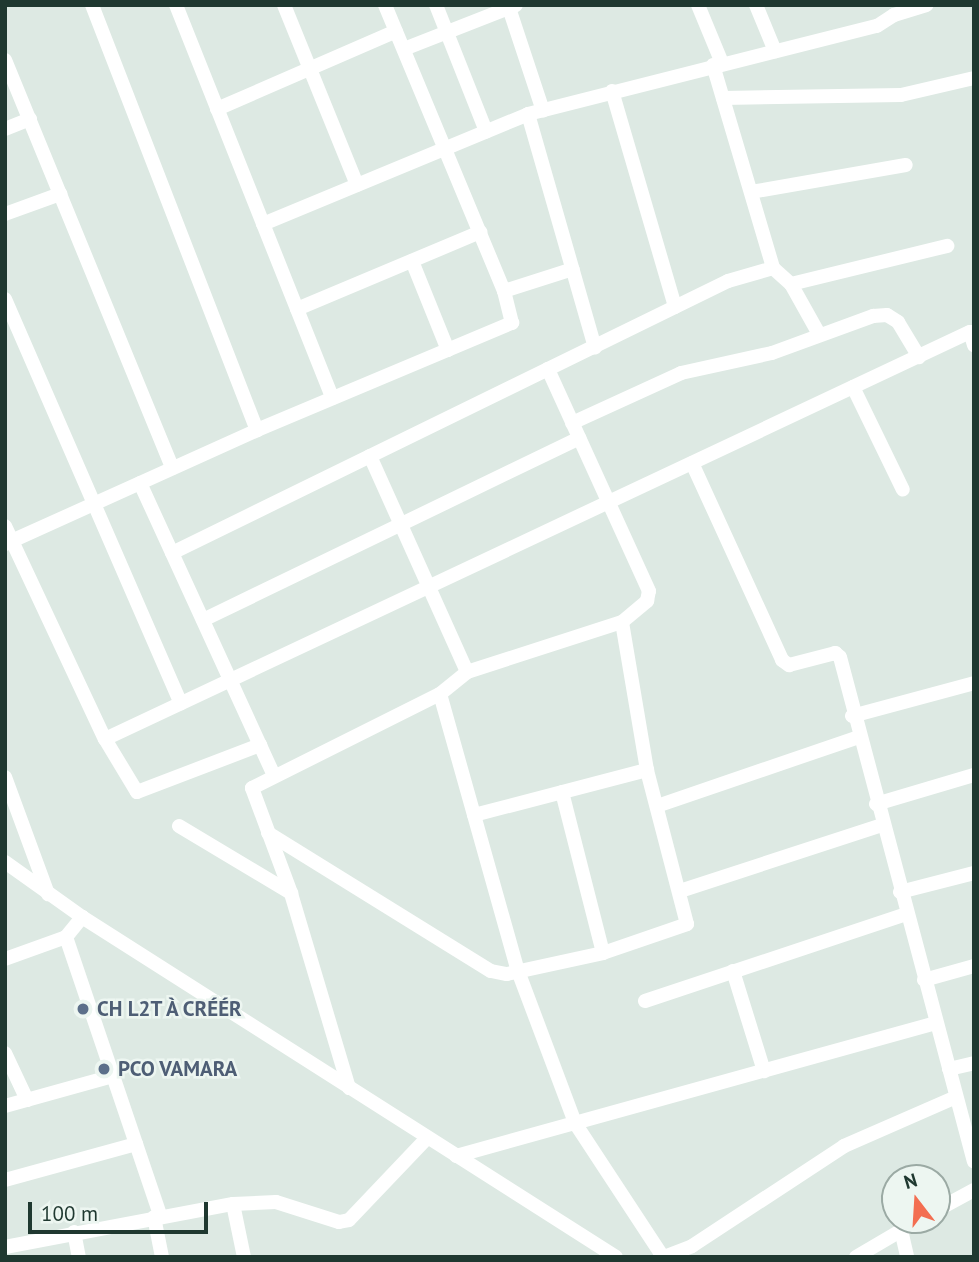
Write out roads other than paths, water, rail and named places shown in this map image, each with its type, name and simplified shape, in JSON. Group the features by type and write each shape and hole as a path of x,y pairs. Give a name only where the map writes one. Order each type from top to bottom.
{"street":[{"path":"92,5 257,430"},
{"path":"176,5 332,398"},
{"path":"284,5 357,185"},
{"path":"8,542 257,430 512,323 504,290 385,5"},
{"path":"436,5 486,131"},
{"path":"698,5 774,268 791,284 819,334"},
{"path":"756,5 775,51"},
{"path":"263,224 528,114 612,90 877,26 892,10 926,5"},
{"path":"404,50 513,7 543,111"},
{"path":"217,109 396,31"},
{"path":"7,67 172,468"},
{"path":"723,98 901,95 974,78"},
{"path":"612,90 675,307"},
{"path":"528,114 595,348"},
{"path":"5,129 30,119"},
{"path":"751,192 906,165"},
{"path":"5,214 60,194"},
{"path":"297,309 480,232"},
{"path":"791,284 947,246"},
{"path":"412,261 448,350"},
{"path":"172,553 728,281 774,268"},
{"path":"504,290 573,269"},
{"path":"5,299 181,703"},
{"path":"572,424 681,373 772,354 819,334 887,316 898,322 919,357"},
{"path":"105,739 970,332 974,345"},
{"path":"349,1087 291,893 252,788 273,774 440,694 467,672 622,622 640,610 649,591 548,369"},
{"path":"853,387 903,490"},
{"path":"203,620 579,438"},
{"path":"370,456 467,672"},
{"path":"692,463 782,660 789,665 838,654 852,716 973,1155"},
{"path":"140,483 273,774"},
{"path":"5,526 8,542 131,786 145,793 260,746"},
{"path":"268,833 491,971 518,971 603,953 687,924 647,770 622,622"},
{"path":"852,716 974,683"},
{"path":"440,694 518,971 575,1123 664,1257 692,1246 844,1146 956,1097"},
{"path":"657,806 858,737"},
{"path":"474,815 647,770"},
{"path":"876,804 974,775"},
{"path":"5,777 49,895"},
{"path":"562,792 603,953"},
{"path":"680,891 882,825"},
{"path":"179,826 291,893"},
{"path":"5,862 82,917 615,1257"},
{"path":"900,892 974,873"},
{"path":"645,1000 906,914"},
{"path":"5,959 65,937 82,917"},
{"path":"65,937 136,1144 157,1216 162,1257"},
{"path":"924,980 974,966"},
{"path":"733,971 764,1071"},
{"path":"456,1156 936,1023"},
{"path":"5,1053 27,1100"},
{"path":"949,1069 974,1063"},
{"path":"5,1107 113,1076"},
{"path":"5,1247 157,1216 233,1204 276,1202 339,1222 349,1220 427,1138"},
{"path":"5,1180 136,1144"},
{"path":"951,1202 974,1190"},
{"path":"233,1204 244,1257"},
{"path":"75,1232 79,1257"},
{"path":"856,1257 894,1234"},
{"path":"902,1234 907,1257"}],"place":[{"name":"CH L2T À CRÉÉR","path":"83,1009"},
{"name":"PCO VAMARA","path":"104,1069"}]}
